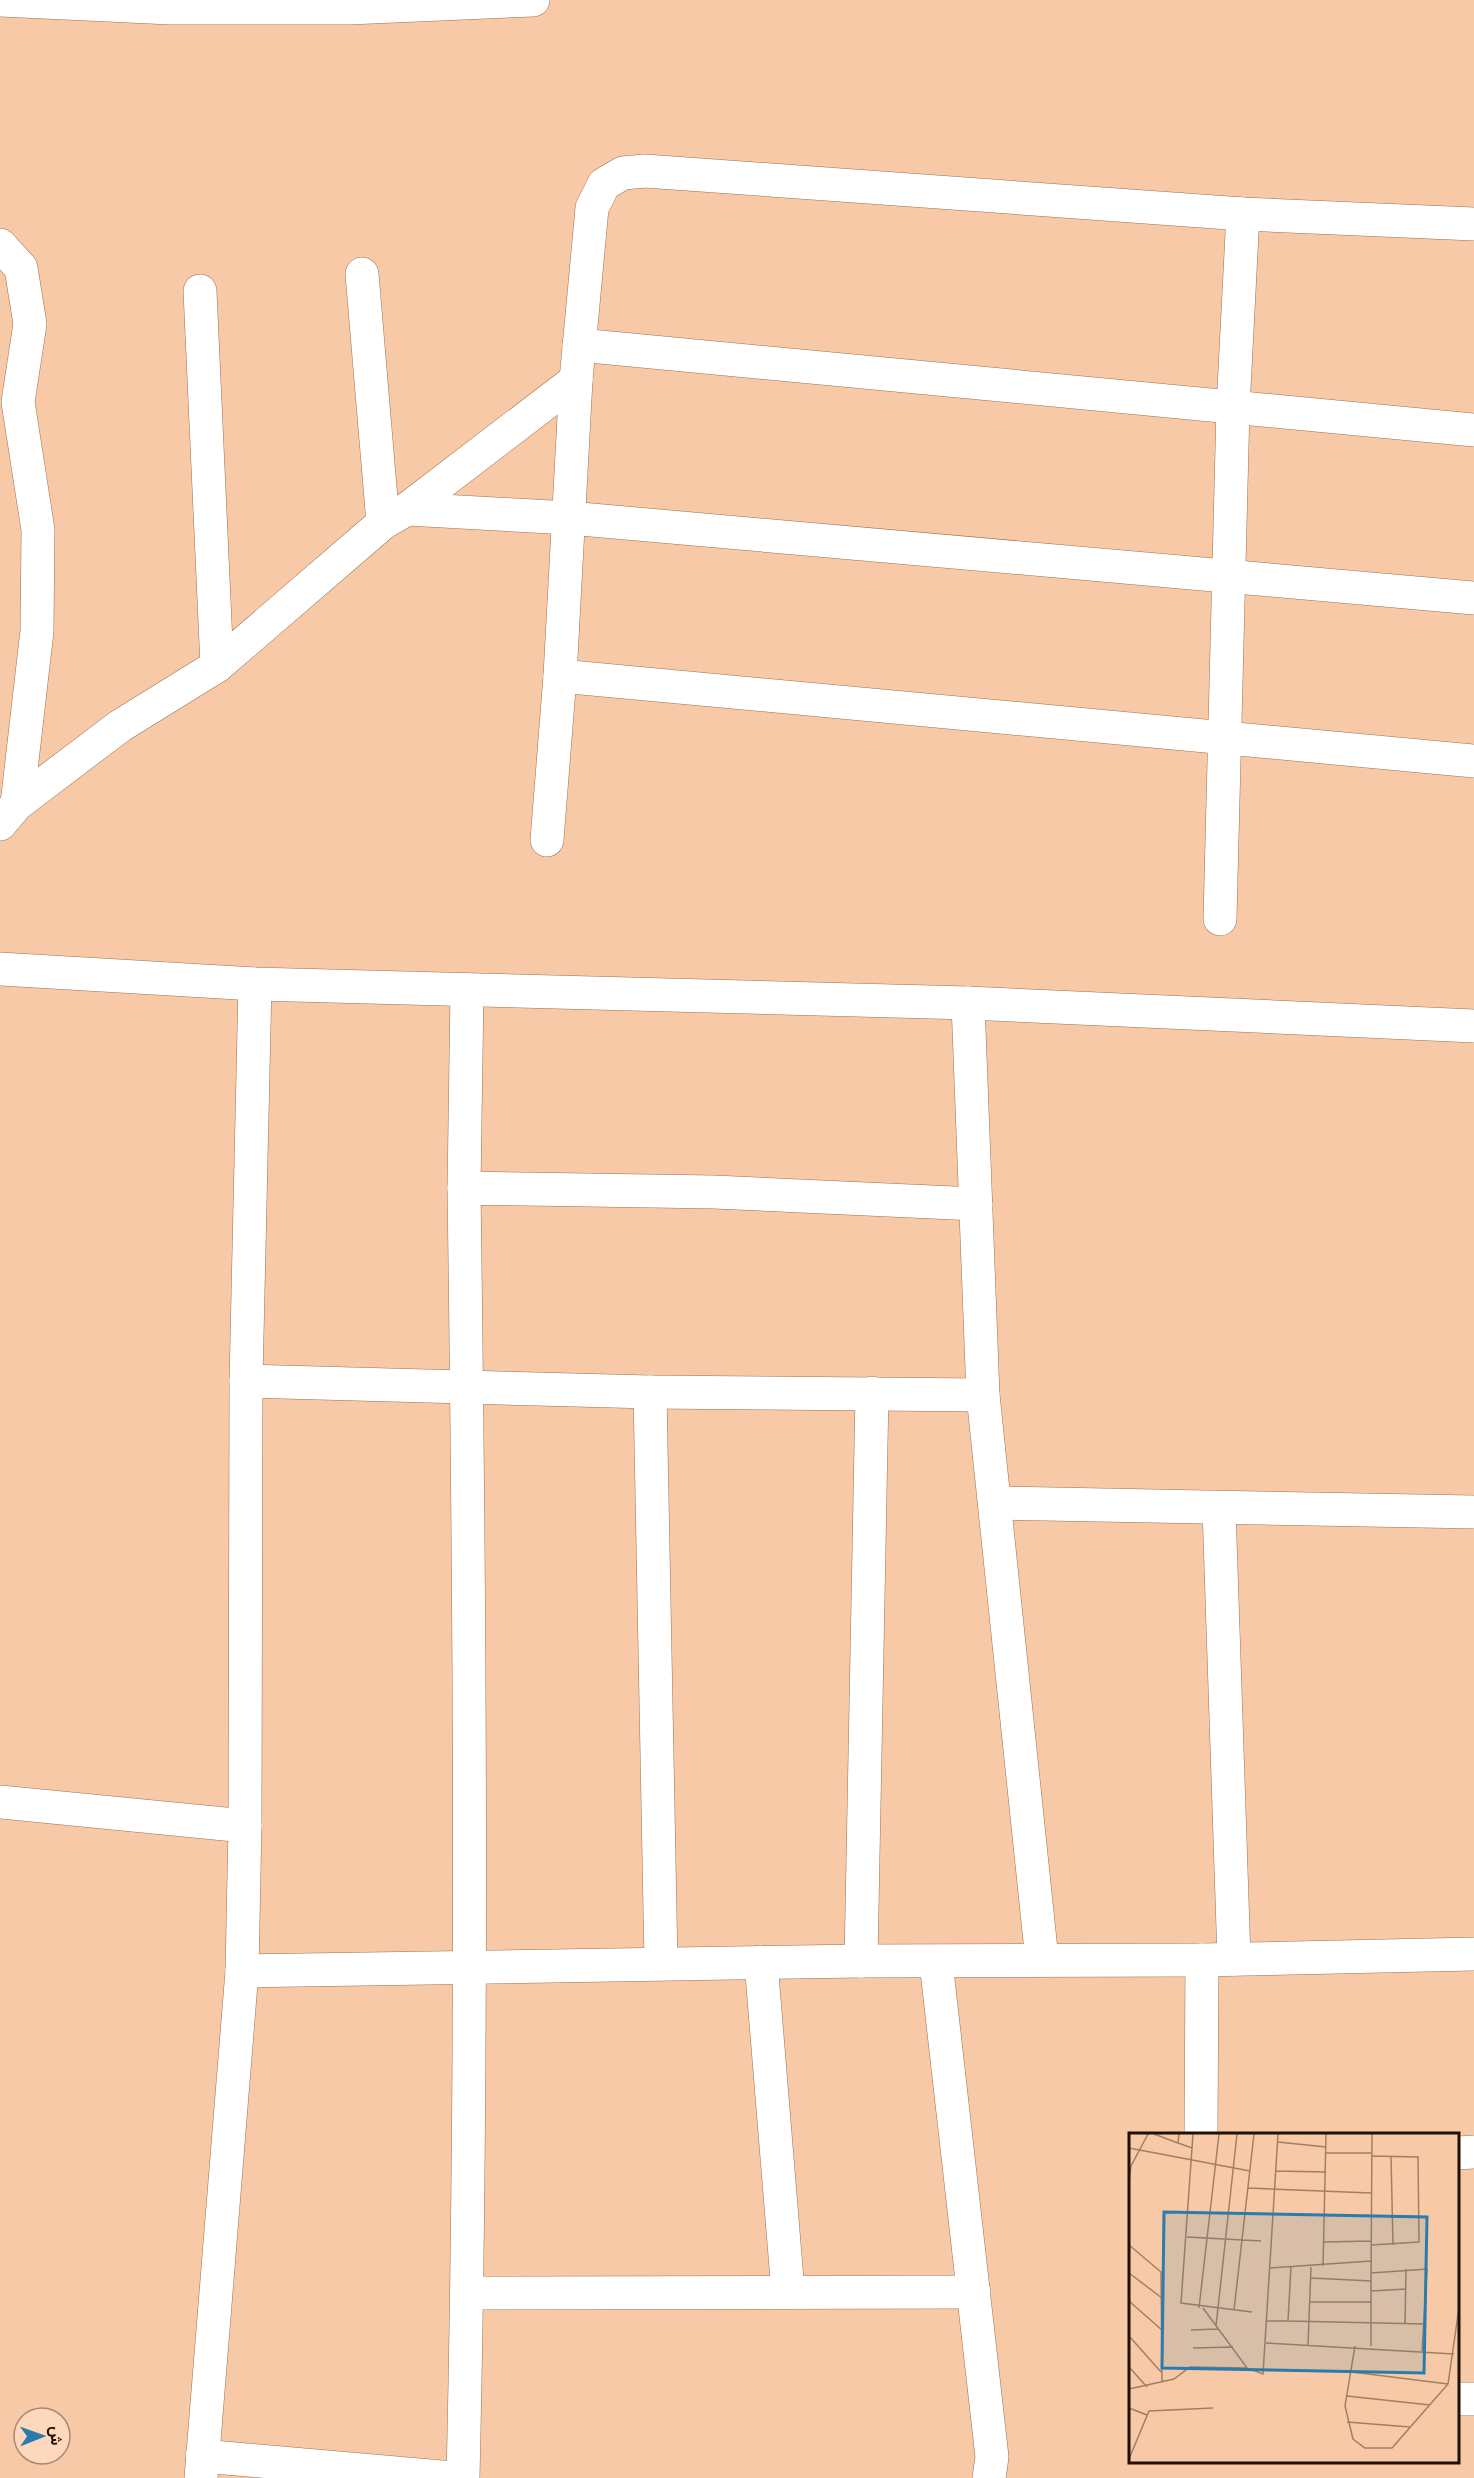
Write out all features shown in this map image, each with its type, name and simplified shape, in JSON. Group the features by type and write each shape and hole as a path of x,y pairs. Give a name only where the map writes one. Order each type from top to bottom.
{"street":[{"path":"0,0 171,8 533,0"},
{"path":"547,840 560,676 579,345 592,208 604,184 623,173 645,171 1243,214 1474,224"},
{"path":"1220,919 1227,577 1243,214"},
{"path":"0,245 21,268 30,324 18,402 38,530 37,631 9,814"},
{"path":"362,274 395,516"},
{"path":"200,291 217,666"},
{"path":"579,345 1474,430"},
{"path":"9,814 120,726 217,666 395,516 576,381"},
{"path":"395,516 569,518 1474,598"},
{"path":"560,676 1474,761"},
{"path":"0,969 255,984 968,1003 1474,1026"},
{"path":"255,984 246,1382 245,1826 242,1971 202,2467 453,2478"},
{"path":"463,2478 470,1969 464,1188 467,990"},
{"path":"968,1003 983,1395 1042,1960"},
{"path":"464,1188 714,1192 976,1204"},
{"path":"246,1382 650,1392 983,1395"},
{"path":"650,1392 661,1963"},
{"path":"861,1961 872,1393"},
{"path":"996,1503 1474,1512"},
{"path":"1219,1508 1234,1959"},
{"path":"0,1802 245,1826"},
{"path":"242,1971 470,1969 661,1963 1202,1960 1474,1954"},
{"path":"1201,2133 1202,1960"},
{"path":"761,1962 788,2292"},
{"path":"936,1962 992,2457 989,2478"},
{"path":"1459,2153 1474,2152"},
{"path":"467,2293 974,2292"}]}
